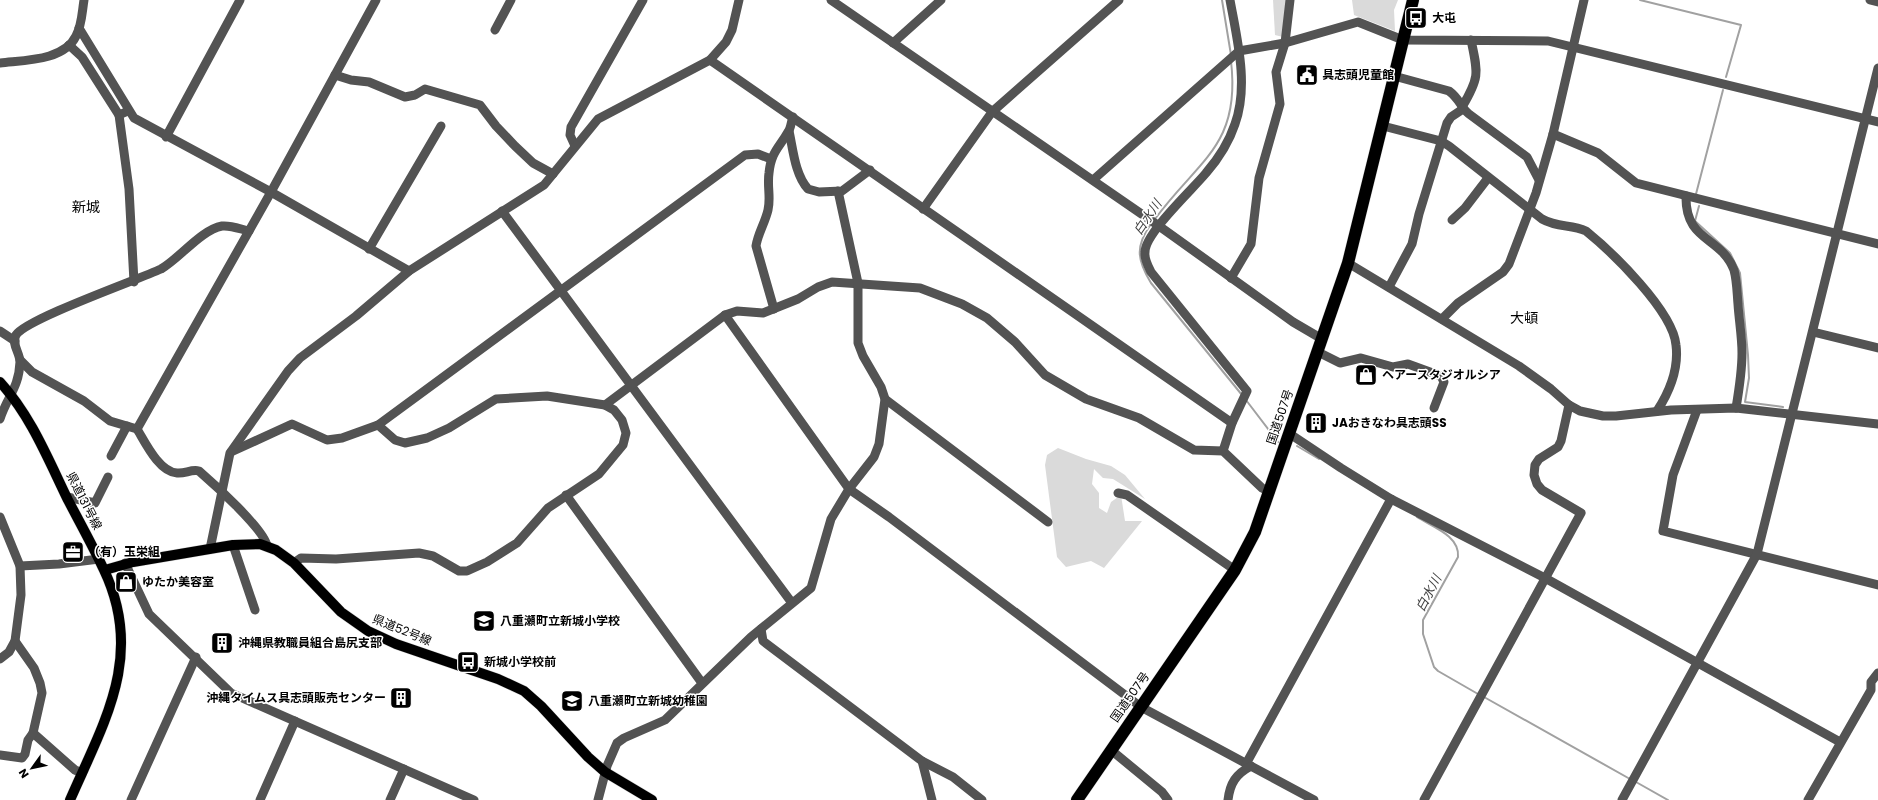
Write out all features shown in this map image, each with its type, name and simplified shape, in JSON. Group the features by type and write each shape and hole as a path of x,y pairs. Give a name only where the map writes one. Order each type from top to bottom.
{"highway":[{"name":"国道507号","path":"1077,800 1235,570 1251,542 1270,492 1348,263 1413,0"}],"main road":[{"name":"県道131号線","path":"0,382 12,395 26,415 105,570 116,604 120,624 121,663 118,681 110,708 70,800"},
{"name":"県道52号線","path":"105,570 125,563 233,545 248,544 267,546 276,550 294,563 341,612 368,631 396,644 498,679 524,691 541,706 588,757 606,772 652,800"}],"street":[{"path":"0,63 45,57 58,53 70,45 76,38 80,28 84,0"},
{"path":"166,137 240,0"},
{"path":"137,429 271,192 376,0"},
{"path":"494,30 511,0"},
{"path":"575,146 570,135 571,127 643,0"},
{"path":"210,549 230,453 288,371 300,358 356,316 409,271 502,211 544,186 598,119 611,110 710,60 726,42 732,30 739,0"},
{"path":"831,0 1093,180 1294,322 1322,339"},
{"path":"893,43 941,0"},
{"path":"923,209 992,112 1118,0"},
{"path":"1223,451 1232,423 1247,391 1151,272 1144,251 1147,243 1159,226 1207,172 1225,148 1236,123 1240,105 1242,77 1230,0"},
{"path":"1231,278 1251,244 1259,178 1280,104 1276,72 1285,43 1290,0"},
{"path":"1442,319 1458,303 1503,272 1508,264 1529,211 1553,134 1584,0"},
{"path":"1870,0 1878,2"},
{"path":"1093,180 1239,51 1285,43 1358,22 1404,40 1548,41 1878,122"},
{"path":"80,28 128,111 134,118 166,137 271,192 409,271"},
{"path":"1389,287 1412,244 1419,214 1441,141 1451,117 1463,108 1476,82 1476,60 1471,40"},
{"path":"70,45 82,57 119,115 130,189 134,282"},
{"path":"710,60 1232,423"},
{"path":"1622,800 1757,554 1878,68"},
{"path":"335,75 351,80 369,82 405,97 415,95 425,89 480,105 496,126 533,163 553,174"},
{"path":"1394,76 1449,91 1460,101 1463,108 1527,158 1539,180"},
{"path":"119,115 128,111"},
{"path":"774,309 756,246 758,235 767,217 770,201 768,175 772,159 778,144 789,131 793,118"},
{"path":"370,249 441,126"},
{"path":"1383,126 1441,141 1529,211 1555,226 1586,231 1638,281 1673,332 1676,344 1676,368 1667,396 1657,411"},
{"path":"789,131 796,161 806,186 813,191 842,191 870,170"},
{"path":"1553,134 1598,153 1636,183 1878,244"},
{"path":"230,453 292,424 327,440 342,438 378,425 745,155 758,154 772,159"},
{"path":"1452,220 1465,208 1488,178"},
{"path":"598,800 606,772 618,743 624,738 665,720 702,683 762,629 811,588 831,519 849,489 874,457 879,444 885,399 881,387 863,356 858,343 858,283 838,191"},
{"path":"1686,196 1686,208 1689,220 1698,231 1720,250 1734,270 1742,352 1741,376 1736,408"},
{"path":"502,211 792,603"},
{"path":"1,414 12,395 17,380 20,360 15,341 16,335 44,317 134,282 174,262 204,235 214,229 232,226 249,231"},
{"path":"1348,263 1537,378 1568,406 1580,411 1603,416 1657,411 1736,408 1878,424"},
{"path":"605,405 725,315 737,311 763,313 798,299 826,283 858,283 920,288 962,304 987,318 1015,342 1045,375 1086,399 1139,418 1194,450 1223,451 1262,488 1270,492"},
{"path":"725,315 849,489 889,517 1141,707 1314,800"},
{"path":"0,330 15,341"},
{"path":"1813,332 1878,348"},
{"path":"1318,352 1340,363 1361,358 1393,367 1408,364 1441,376 1444,382 1434,408"},
{"path":"20,360 32,372 84,401 110,422 137,429 150,451 168,470 178,473 194,469 199,471 221,491 266,540 267,546"},
{"path":"294,563 301,558 336,560 419,553 433,556 458,571 467,571 487,562 517,544 548,508 599,474 623,445 626,433 622,420 614,410 605,405 548,396 496,399 449,428 427,438 405,443 395,440 378,425"},
{"path":"885,399 1048,522"},
{"path":"1424,800 1581,513 1542,490 1537,484 1534,474 1535,465 1539,459 1558,447 1561,441 1568,406"},
{"path":"1697,410 1673,475 1663,531 1878,585"},
{"path":"111,456 127,426"},
{"path":"1290,434 1391,499 1545,578 1840,742"},
{"path":"67,497 95,503 108,477"},
{"path":"1118,493 1127,495 1235,570"},
{"path":"566,495 702,683"},
{"path":"1228,800 1234,778 1248,765 1391,499"},
{"path":"0,517 20,566 21,595 16,641 9,652 0,659"},
{"path":"233,545 255,610"},
{"path":"20,566 58,564 99,559"},
{"path":"125,563 150,614 196,657 230,692 474,800"},
{"path":"762,629 763,641 922,761 953,777 982,800"},
{"path":"0,755 22,758 25,754 28,740 33,733 42,693 34,668 16,641"},
{"path":"131,800 196,657"},
{"path":"1808,800 1871,690 1871,682 1878,673"},
{"path":"260,800 295,721"},
{"path":"33,733 75,770 82,773"},
{"path":"1111,750 1162,792 1168,800"},
{"path":"922,761 932,800"},
{"path":"390,800 404,769"}],"shaded area":[{"path":"1273,0 1286,0 1283,37 1275,35"},
{"path":"1352,0 1398,0 1394,10 1395,31 1354,15"},
{"path":"1058,448 1086,459 1111,466 1125,475 1145,499 1113,479 1103,478 1094,469 1092,484 1099,493 1099,508 1107,513 1111,502 1121,495 1125,521 1142,521 1104,568 1091,561 1066,567 1057,557 1045,465 1047,455"}],"waterway":[{"name":"白水川","path":"1222,0 1231,55"},
{"path":"1640,0 1741,25 1726,77"},
{"name":"白水川","path":"1155,219 1213,150 1223,133 1229,113 1232,90 1231,61"},
{"path":"1696,194 1723,90"},
{"path":"1699,206 1695,221 1730,253 1740,273 1749,378 1745,402 1783,407"},
{"name":"白水川","path":"1151,224 1142,239 1140,246 1141,260 1146,275 1242,395"},
{"name":"白水川","path":"1246,400 1278,442"},
{"name":"白水川","path":"1297,446 1319,459"},
{"name":"白水川","path":"1417,517 1450,538 1455,543 1458,557 1423,620 1423,634 1434,667 1438,671 1478,694"},
{"name":"白水川","path":"1484,697 1630,779"},
{"name":"白水川","path":"1636,782 1668,800"}],"place":[{"name":"大屯","path":"1416,18"},
{"name":"具志頭児童館","path":"1307,75"},
{"name":"ヘアースタジオルシア","path":"1366,375"},
{"name":"JAおきなわ具志頭SS","path":"1316,423"},
{"name":"（有）玉栄組","path":"73,552"},
{"name":"ゆたか美容室","path":"126,582"},
{"name":"八重瀬町立新城小学校","path":"484,621"},
{"name":"沖縄県教職員組合島尻支部","path":"222,643"},
{"name":"新城小学校前","path":"468,662"},
{"name":"沖縄タイムス具志頭販売センター","path":"401,698"},
{"name":"八重瀬町立新城幼稚園","path":"572,701"}],"district":[{"name":"新城","path":"86,207"},
{"name":"大頓","path":"1524,318"}]}
